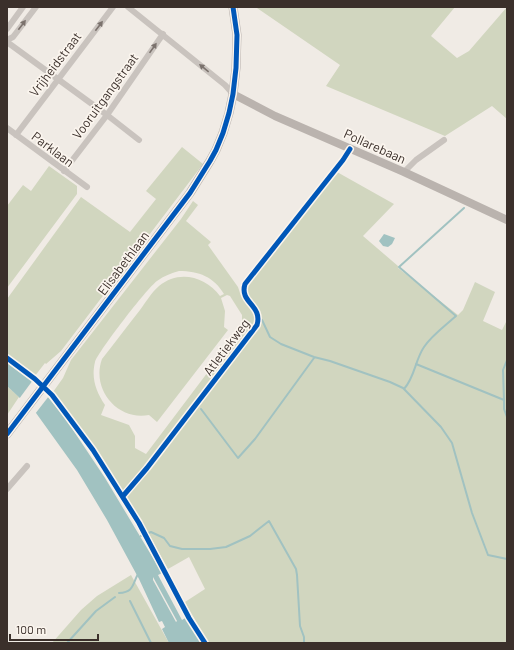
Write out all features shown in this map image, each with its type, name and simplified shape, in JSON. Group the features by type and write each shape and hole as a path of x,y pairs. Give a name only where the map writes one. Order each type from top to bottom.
{"main road":[{"name":"Elisabethlaan","path":"7,434 190,193 210,161 223,133 233,94 237,35 233,7"}],"street":[{"path":"7,29 23,7"},
{"path":"36,7 13,38 7,41 139,140"},
{"name":"Vrijheidstraat","path":"16,135 113,7"},
{"path":"128,7 225,85 233,94"},
{"name":"Vooruitgangstraat","path":"64,171 107,115 163,34"},
{"name":"Pollarebaan","path":"233,94 276,116 404,172 507,220"},
{"name":"Parklaan","path":"7,128 87,187"},
{"path":"404,172 416,160 444,140"},
{"path":"7,489 27,466"}],"green space":[{"path":"455,7 431,36 457,58 469,51 507,7 507,119 492,106 445,136 326,86 340,65 257,8"},
{"path":"182,147 203,164 61,351 46,364 45,363 31,381 7,363 7,299 81,197 130,232 156,199 146,191"},
{"path":"49,166 77,186 77,194 7,288 7,206 23,185 31,191"},
{"path":"337,172 394,204 363,236 398,266 398,268 458,315 463,310 475,282 495,292 483,321 502,330 507,320 507,643 208,643 185,602 205,589 189,557 168,569 142,522 95,448 53,392 63,378 71,360 181,219 193,201 198,205 186,221 211,242 208,245 238,287 241,296 255,315 262,320 258,311 247,295 247,286","holes":["179,271 186,271 211,279 224,294 220,296 214,289 200,280 183,277 167,281 156,289 102,359 100,381 109,400 117,408 137,416 149,415 157,422 228,330 224,327 225,311 221,298 227,295 230,296 242,315 242,321 240,327 223,352 146,454 135,448 135,436 129,425 101,415 105,405 95,385 95,362 113,334 152,286 157,281 168,275"]},
{"path":"7,386 19,397 7,415"},
{"path":"131,575 169,643 52,643 81,610 97,596"}],"water":[{"path":"384,234 395,238 392,244 388,247 383,246 379,241"},
{"path":"7,363 35,384 65,418 105,478 162,573 158,575 182,620 187,617 190,623 192,623 202,643 169,643 162,629 165,627 162,621 159,622 139,579 107,520 77,470 36,413 7,386","holes":["153,577 177,621 176,622 153,580"]}],"pier":[{"path":"33,380 49,396 35,414 19,399"}],"waterway":[{"path":"404,389 408,384 424,347 456,316 399,267 464,208"},
{"path":"262,320 270,337 281,344 314,357 390,382 403,388 441,427 452,443 472,513 488,555 507,559"},
{"path":"201,409 238,458 255,439 314,358"},
{"path":"416,364 504,400 503,370 507,360"},
{"path":"504,400 504,409 507,417"},
{"path":"141,536 151,532 164,538 170,546 182,549 210,549 226,547 250,536 269,521 296,569 300,626 304,637 304,643"},
{"path":"119,593 130,589 138,574"},
{"path":"67,643 96,611 115,597"},
{"path":"130,601 151,643"}],"cycle path":[{"path":"7,434 190,193 216,150 223,133 233,94 236,68 237,35 233,7"},
{"name":"Atletiekweg","path":"123,496 147,468 257,325 257,313 245,296 245,284 343,160 350,149"},
{"path":"7,358 35,379 52,395 93,450 139,523 189,618 205,643"}]}
